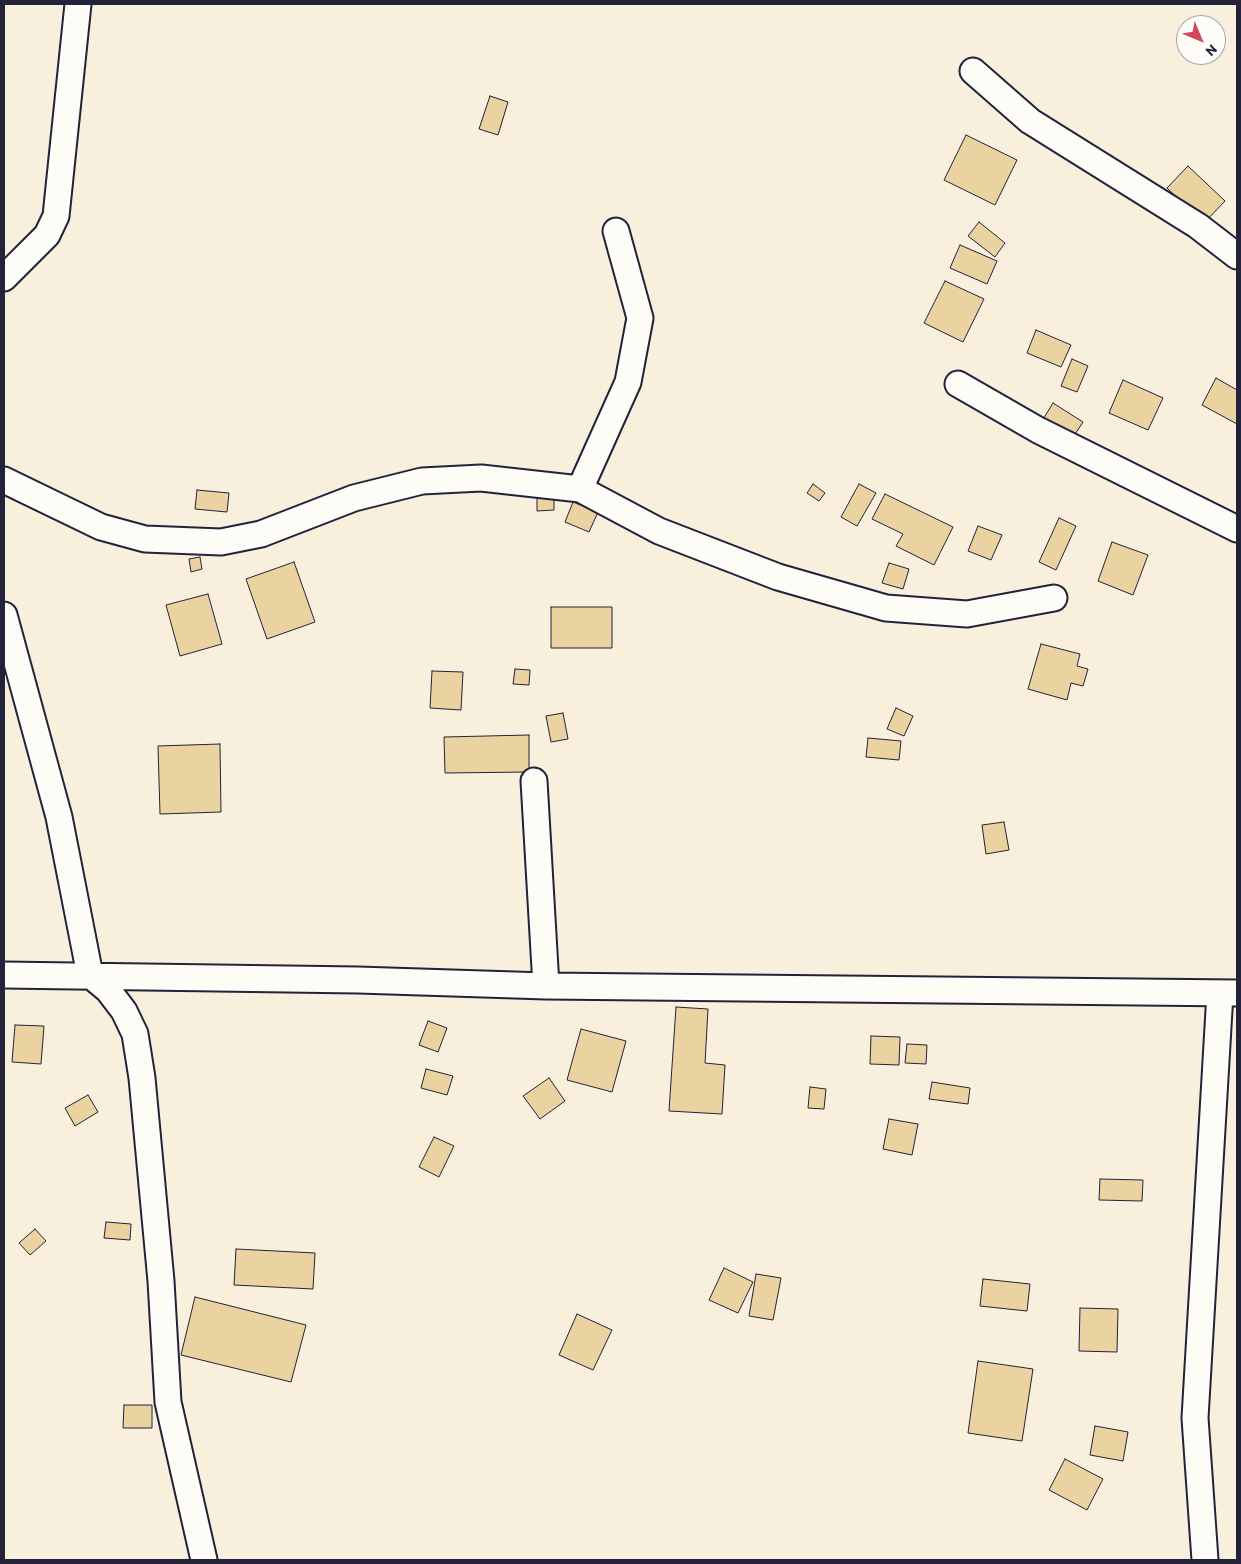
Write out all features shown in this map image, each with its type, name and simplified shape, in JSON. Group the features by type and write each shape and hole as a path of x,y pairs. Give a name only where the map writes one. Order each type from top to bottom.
{"street":[{"path":"4,278 47,235 56,216 78,4"},
{"path":"973,71 1030,121 1198,226 1237,256"},
{"path":"580,489 628,382 640,318 616,231"},
{"path":"958,384 1038,430 1237,529"},
{"path":"4,480 101,527 145,539 221,542 262,534 354,498 422,481 481,478 580,489 660,532 778,577 886,608 967,614 1054,598"},
{"path":"4,615 59,817 90,975 108,990 124,1010 135,1034 142,1078 161,1281 168,1402 204,1560"},
{"path":"534,781 546,986"},
{"path":"4,975 349,980 546,986 1229,993 1195,1418 1205,1560"}],"building":[{"path":"490,96 508,102 498,135 479,129"},
{"path":"966,135 1017,160 995,205 944,180"},
{"path":"1188,166 1225,201 1204,223 1167,188"},
{"path":"979,222 1005,243 995,257 968,236"},
{"path":"960,245 997,261 987,284 950,268"},
{"path":"945,281 984,299 963,342 924,323"},
{"path":"1036,330 1071,345 1061,367 1027,353"},
{"path":"1072,359 1088,366 1077,392 1061,386"},
{"path":"1216,378 1237,390 1237,424 1202,405"},
{"path":"1123,380 1163,398 1148,430 1109,413"},
{"path":"1053,403 1083,422 1072,439 1042,421"},
{"path":"813,484 825,493 819,501 807,493"},
{"path":"859,484 876,493 857,526 841,517"},
{"path":"197,490 229,493 227,512 195,509"},
{"path":"537,494 554,494 554,510 537,511"},
{"path":"885,494 953,527 934,565 896,546 903,534 872,519"},
{"path":"573,502 598,512 589,532 565,522"},
{"path":"1059,518 1076,526 1056,570 1039,562"},
{"path":"978,526 1002,535 991,560 968,551"},
{"path":"1112,542 1148,555 1133,595 1098,581"},
{"path":"200,557 202,569 191,572 189,559"},
{"path":"294,562 315,622 267,639 246,579"},
{"path":"889,563 909,569 903,589 882,583"},
{"path":"208,594 222,644 180,656 166,605"},
{"path":"551,607 612,607 612,648 551,648"},
{"path":"1041,644 1080,654 1077,666 1088,669 1083,686 1071,683 1067,700 1028,689"},
{"path":"515,669 530,670 529,685 513,684"},
{"path":"432,671 463,672 461,710 430,708"},
{"path":"896,708 913,716 904,736 887,729"},
{"path":"563,713 568,739 551,742 546,716"},
{"path":"529,735 529,772 445,773 444,737"},
{"path":"868,738 901,741 899,760 866,757"},
{"path":"220,744 221,812 160,814 158,746"},
{"path":"1004,822 1009,850 986,854 982,825"},
{"path":"676,1007 708,1009 705,1063 725,1065 722,1114 669,1111"},
{"path":"428,1021 447,1028 438,1052 419,1045"},
{"path":"15,1025 44,1026 41,1064 12,1062"},
{"path":"581,1029 626,1041 612,1092 567,1080"},
{"path":"871,1036 900,1037 899,1065 870,1064"},
{"path":"907,1044 927,1045 926,1064 905,1063"},
{"path":"426,1069 453,1076 447,1095 421,1088"},
{"path":"549,1078 565,1101 540,1119 523,1096"},
{"path":"932,1082 970,1088 968,1104 929,1099"},
{"path":"810,1087 826,1089 824,1109 808,1108"},
{"path":"88,1095 98,1112 75,1126 65,1108"},
{"path":"889,1119 918,1124 912,1155 883,1149"},
{"path":"434,1137 454,1146 439,1177 419,1167"},
{"path":"1100,1179 1143,1180 1142,1201 1099,1200"},
{"path":"106,1222 131,1224 130,1240 104,1238"},
{"path":"35,1229 46,1241 30,1255 19,1243"},
{"path":"236,1249 315,1253 313,1289 234,1285"},
{"path":"724,1268 753,1282 738,1313 709,1300"},
{"path":"756,1274 781,1278 773,1320 749,1316"},
{"path":"983,1279 1030,1284 1027,1311 980,1306"},
{"path":"195,1297 306,1325 291,1382 181,1355"},
{"path":"1080,1308 1118,1309 1117,1352 1079,1351"},
{"path":"577,1314 612,1330 593,1370 559,1355"},
{"path":"978,1361 1033,1369 1022,1441 968,1433"},
{"path":"124,1405 152,1405 152,1428 123,1428"},
{"path":"1095,1426 1128,1432 1123,1461 1090,1455"},
{"path":"1065,1459 1103,1479 1087,1510 1049,1490"}]}
